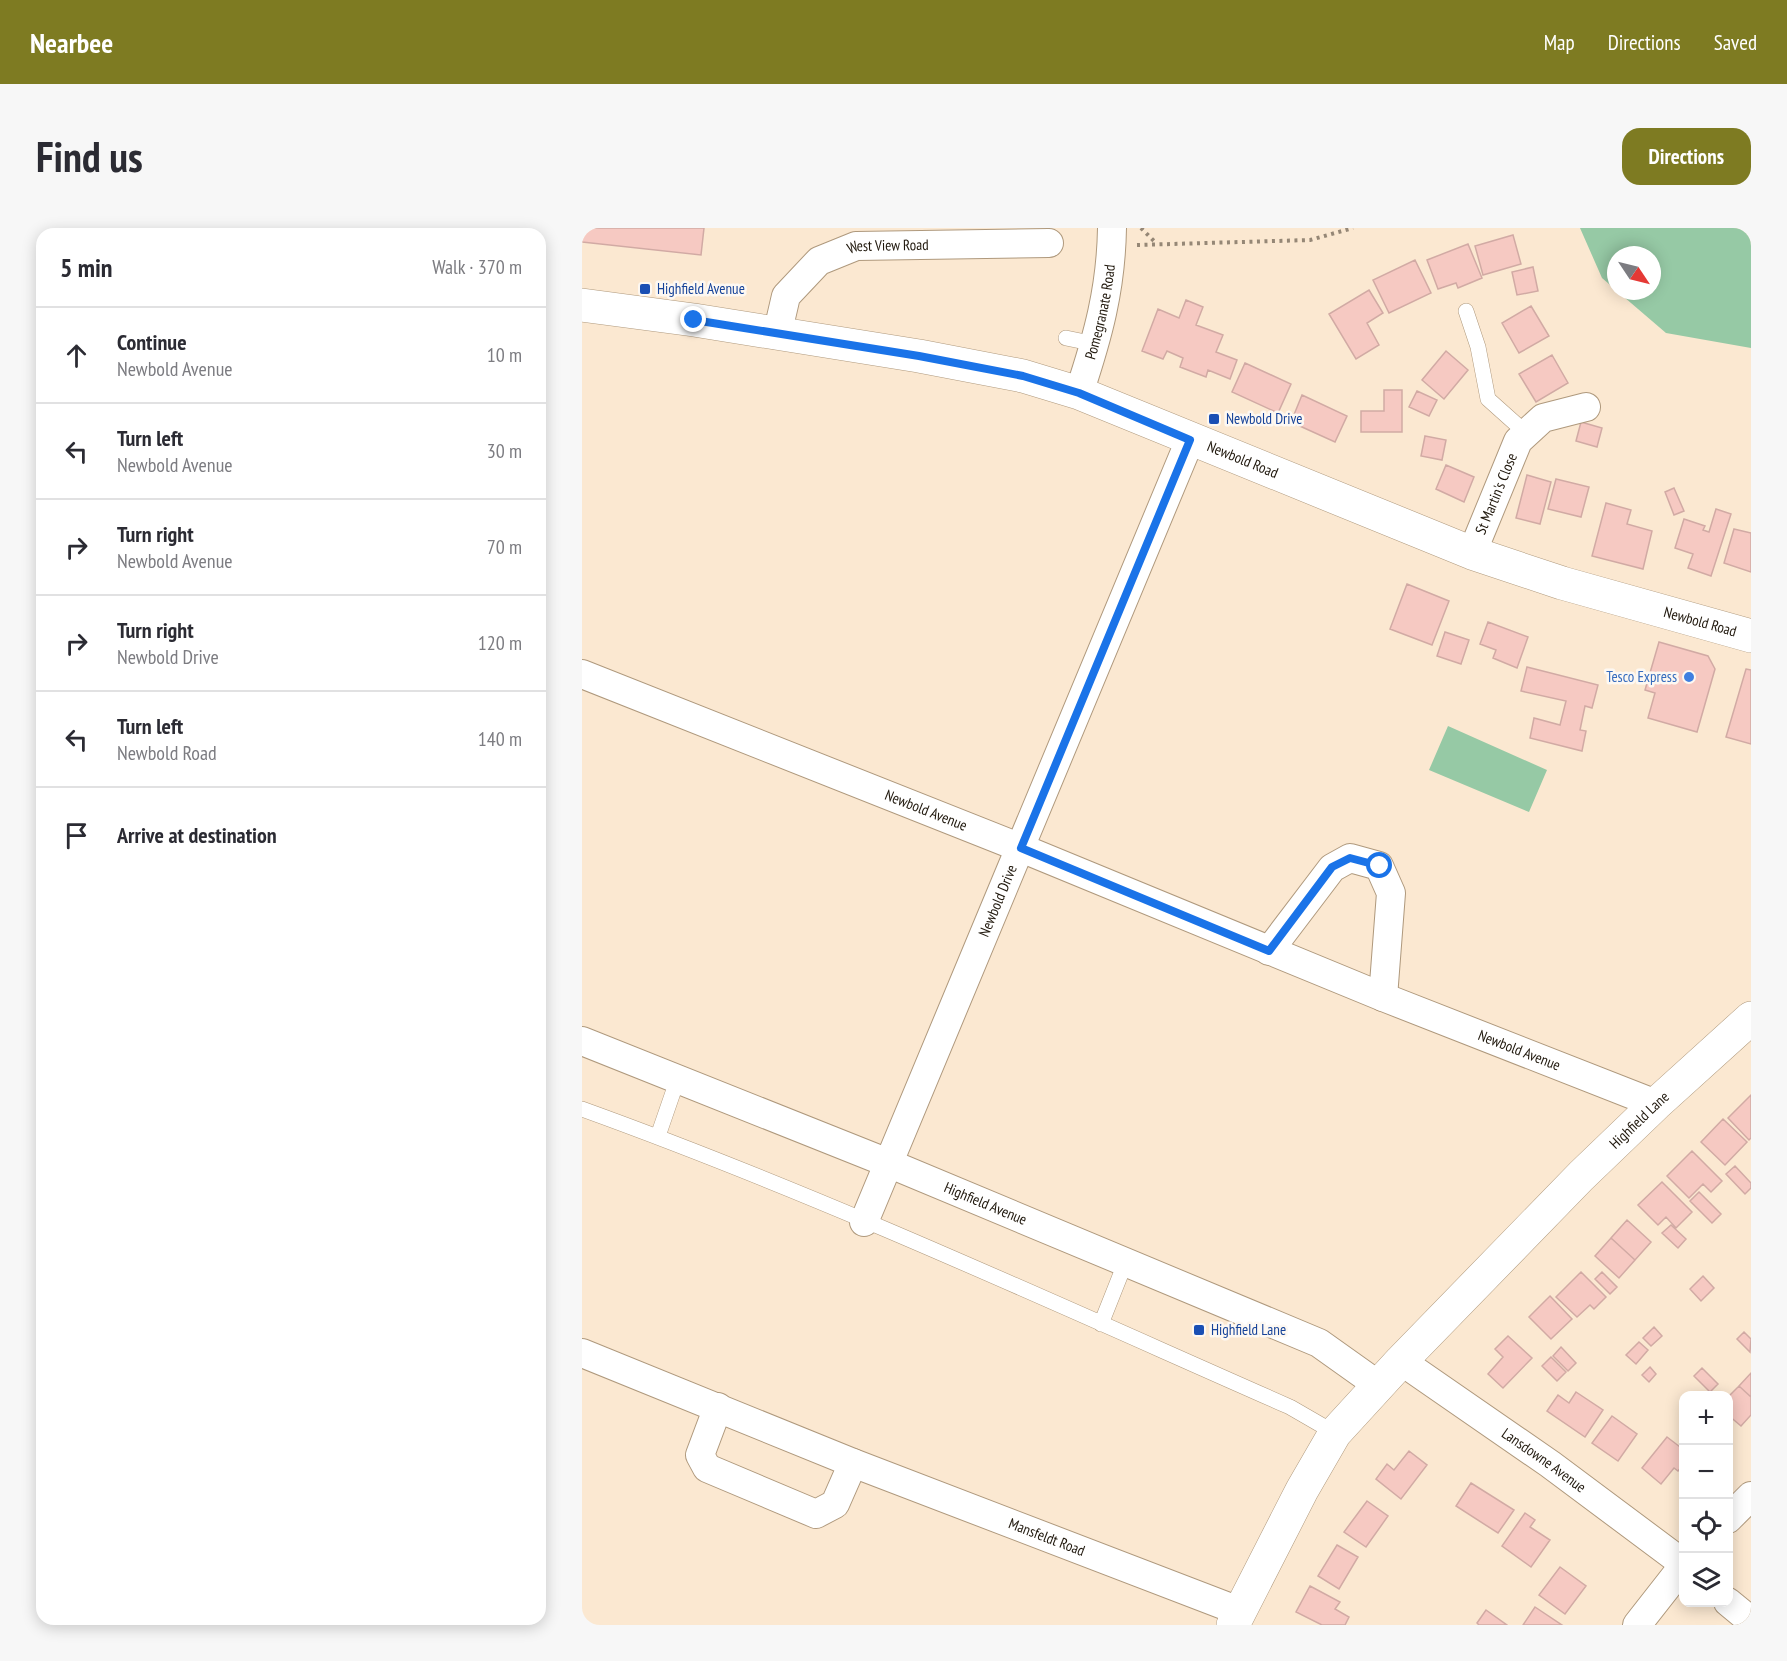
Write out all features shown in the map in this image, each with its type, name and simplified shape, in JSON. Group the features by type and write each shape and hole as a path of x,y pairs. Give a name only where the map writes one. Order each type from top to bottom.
{"main road":[{"name":"Newbold Road","path":"582,305 694,320 919,356 1023,376 1079,393 1472,553 1562,583 1751,636"},
{"name":"Highfield Lane","path":"1236,1618 1302,1490 1335,1433 1378,1385 1581,1176 1751,1018"}],"street":[{"name":"Pomegranate Road","path":"1079,393 1095,344 1122,236"},
{"name":"West View Road","path":"777,335 786,296 819,261 856,246 1049,243"},
{"name":"St Martin's Close","path":"1472,553 1518,441 1543,418 1586,407"},
{"name":"Newbold Drive","path":"864,1222 1190,440"},
{"name":"Newbold Avenue","path":"582,674 1021,848 1383,997 1656,1104"},
{"path":"1269,951 1332,867 1350,858 1380,866 1391,892 1383,997"},
{"name":"Highfield Avenue","path":"582,1041 888,1163 1319,1343 1378,1385"},
{"name":"Mansfeldt Road","path":"582,1353 1236,1618"},
{"name":"Lansdowne Avenue","path":"1401,1361 1550,1464 1679,1561"},
{"path":"718,1407 700,1455 707,1468 816,1514 835,1504 853,1463"},
{"path":"1733,1514 1751,1496"},
{"path":"1637,1625 1679,1569"},
{"path":"1733,1606 1751,1620"}],"lane":[{"path":"1466,311 1478,347 1488,399 1526,433"},
{"path":"1066,338 1095,344"},
{"path":"658,1136 678,1078"},
{"path":"582,1109 658,1136 864,1222 1290,1407 1335,1433"},
{"path":"1101,1324 1126,1261"}],"path":[{"path":"1141,228 1156,244"},
{"path":"1122,236 1156,244 1310,240 1353,228"}],"green space":[{"path":"1580,228 1751,228 1751,348 1666,333 1628,300 1661,300 1661,246 1607,246 1607,282 1602,278"},
{"path":"1448,726 1547,770 1529,812 1429,770"}],"building":[{"path":"582,228 704,228 701,255 582,242"},
{"path":"1513,235 1521,264 1483,275 1475,246"},
{"path":"1468,244 1482,278 1458,288 1456,283 1438,289 1427,260"},
{"path":"1415,260 1431,293 1389,313 1373,280"},
{"path":"1533,267 1538,291 1517,295 1512,272"},
{"path":"1369,290 1383,313 1367,323 1379,345 1356,359 1329,314"},
{"path":"1186,300 1203,307 1196,325 1223,335 1216,352 1237,360 1230,379 1208,370 1206,377 1180,367 1183,358 1167,351 1163,359 1142,351 1158,309 1179,318"},
{"path":"1531,306 1549,336 1519,353 1502,323"},
{"path":"1446,351 1468,370 1444,399 1422,380"},
{"path":"1552,355 1568,383 1536,402 1519,374"},
{"path":"1245,363 1291,384 1278,413 1232,392"},
{"path":"1384,390 1402,390 1402,432 1361,432 1361,411 1384,411"},
{"path":"1417,391 1437,400 1429,416 1409,407"},
{"path":"1302,395 1347,416 1335,442 1291,422"},
{"path":"1581,422 1602,428 1597,447 1576,441"},
{"path":"1425,436 1446,440 1442,460 1421,456"},
{"path":"1446,465 1474,477 1464,502 1436,489"},
{"path":"1527,475 1551,482 1540,524 1516,518"},
{"path":"1556,479 1589,487 1581,517 1548,509"},
{"path":"1674,488 1684,511 1674,515 1665,492"},
{"path":"1606,503 1631,510 1627,524 1652,531 1643,569 1592,556"},
{"path":"1716,509 1731,514 1711,576 1688,568 1693,554 1675,548 1684,519 1705,526 1703,530 1709,532"},
{"path":"1734,529 1751,533 1751,572 1724,563"},
{"path":"1407,584 1449,601 1432,645 1390,629"},
{"path":"1488,622 1528,637 1517,668 1493,658 1496,650 1480,644"},
{"path":"1445,632 1469,640 1461,664 1437,656"},
{"path":"1659,642 1708,656 1715,669 1697,732 1648,718 1655,693 1645,690"},
{"path":"1527,667 1598,685 1592,708 1585,706 1580,730 1586,731 1582,751 1530,738 1534,718 1560,725 1566,701 1521,691"},
{"path":"1746,669 1751,670 1751,744 1726,737"},
{"path":"1751,1095 1751,1138 1749,1140 1728,1118"},
{"path":"1723,1119 1747,1142 1725,1165 1701,1142"},
{"path":"1692,1151 1722,1181 1711,1192 1703,1184 1689,1198 1667,1176"},
{"path":"1735,1166 1751,1183 1751,1188 1745,1194 1726,1174"},
{"path":"1662,1182 1692,1212 1676,1228 1666,1217 1658,1225 1638,1205"},
{"path":"1699,1192 1721,1214 1712,1223 1690,1201"},
{"path":"1627,1220 1651,1242 1635,1260 1611,1238"},
{"path":"1671,1225 1686,1239 1678,1248 1662,1233"},
{"path":"1611,1238 1635,1260 1619,1278 1595,1256"},
{"path":"1581,1272 1606,1297 1594,1309 1590,1305 1577,1317 1556,1297"},
{"path":"1602,1272 1617,1287 1610,1294 1595,1279"},
{"path":"1703,1276 1714,1288 1701,1301 1690,1289"},
{"path":"1550,1296 1572,1319 1551,1339 1529,1317"},
{"path":"1654,1327 1662,1336 1651,1346 1643,1338"},
{"path":"1744,1332 1751,1339 1750,1352 1737,1339"},
{"path":"1508,1336 1532,1358 1503,1388 1488,1374 1503,1357 1495,1349"},
{"path":"1639,1342 1648,1350 1636,1364 1626,1355"},
{"path":"1561,1347 1576,1363 1568,1371 1553,1356"},
{"path":"1551,1357 1566,1372 1557,1381 1542,1366"},
{"path":"1650,1367 1656,1374 1649,1382 1642,1375"},
{"path":"1702,1368 1718,1384 1709,1391 1694,1376"},
{"path":"1751,1373 1751,1397 1739,1386"},
{"path":"1739,1386 1751,1397 1751,1415 1741,1426 1733,1419 1733,1392"},
{"path":"1576,1392 1603,1410 1585,1437 1547,1411 1558,1395 1569,1403"},
{"path":"1612,1416 1637,1434 1618,1461 1592,1443"},
{"path":"1667,1437 1679,1446 1679,1470 1674,1468 1661,1484 1642,1468"},
{"path":"1409,1451 1427,1465 1401,1499 1376,1479 1387,1464 1394,1470"},
{"path":"1471,1483 1514,1510 1498,1533 1456,1506"},
{"path":"1367,1501 1388,1516 1366,1547 1344,1532"},
{"path":"1525,1513 1535,1520 1530,1527 1550,1540 1531,1567 1502,1546"},
{"path":"1337,1545 1358,1557 1339,1589 1318,1576"},
{"path":"1560,1567 1586,1586 1565,1614 1539,1595"},
{"path":"1310,1586 1340,1602 1335,1609 1349,1617 1345,1625 1322,1625 1296,1612"},
{"path":"1535,1607 1562,1625 1523,1625"},
{"path":"1486,1610 1507,1625 1479,1625 1477,1623"}],"place":[{"name":"Highfield Avenue","path":"645,289"},
{"name":"Newbold Drive","path":"1214,419"},
{"name":"Tesco Express","path":"1689,677"},
{"name":"Highfield Lane","path":"1199,1330"}],"route":[{"path":"694,320 919,356 1023,376 1079,393 1190,440 1021,848 1269,951 1332,867 1350,858 1380,866"}]}
